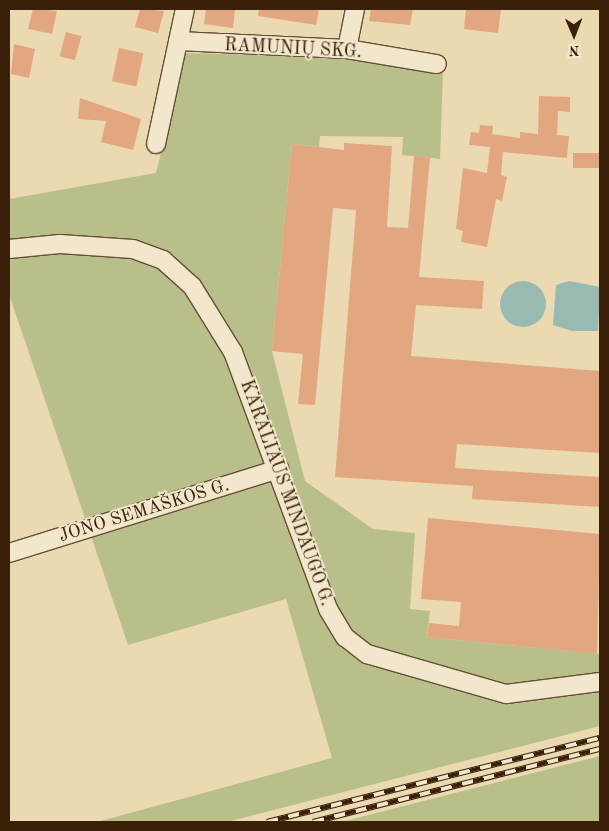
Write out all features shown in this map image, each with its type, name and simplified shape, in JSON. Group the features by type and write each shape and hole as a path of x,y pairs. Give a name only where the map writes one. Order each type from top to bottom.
{"street":[{"path":"156,144 185,9"},
{"path":"347,49 355,9"},
{"name":"RAMUNIŲ SKG.","path":"178,41 347,49 437,64"},
{"name":"KARALIAUS MINDAUGO G.","path":"9,249 99,244 150,254 174,269 198,293 228,344 279,469 328,609 345,637 367,654 506,694 600,682"},
{"name":"JONO SEMAŠKOS G.","path":"9,553 279,469"}],"green space":[{"path":"185,53 361,58 443,72 440,159 402,155 403,137 320,136 319,147 292,144 272,351 305,481 373,529 415,533 410,609 430,611 427,637 600,654 600,726 227,822 97,822 332,758 286,599 128,645 9,294 9,199 156,173"},
{"path":"600,756 600,822 341,822"}],"water":[{"path":"523,281 536,285 542,291 546,304 542,317 536,323 523,327 510,323 504,317 500,304 504,291 510,285"},
{"path":"569,281 600,287 598,331 572,331 553,325 556,285"}],"building":[{"path":"33,9 57,11 52,34 28,29"},
{"path":"140,9 164,11 158,33 135,27"},
{"path":"206,9 235,9 233,28 204,24"},
{"path":"259,9 319,9 316,25 258,16"},
{"path":"371,9 413,9 410,25 369,21"},
{"path":"466,9 501,9 498,33 464,29"},
{"path":"66,32 81,36 75,60 60,56"},
{"path":"14,44 35,49 29,78 11,74"},
{"path":"119,48 143,53 136,86 112,81"},
{"path":"539,96 570,97 570,112 558,111 557,135 569,136 567,158 503,152 501,175 507,177 502,201 496,199 487,247 461,242 463,231 456,229 463,168 487,173 490,147 469,145 471,132 479,133 480,125 493,126 492,134 520,138 520,132 538,134"},
{"path":"80,98 141,119 133,150 101,142 106,121 78,119"},
{"path":"344,143 392,146 387,227 408,228 414,156 430,158 419,277 484,281 482,309 416,305 411,356 600,371 600,453 457,444 455,468 600,477 600,507 472,499 473,486 335,477 356,210 333,208 315,405 298,404 303,354 272,351 292,144 344,150"},
{"path":"573,153 600,153 600,168 573,168"},
{"path":"428,518 600,534 597,654 427,637 429,623 459,626 461,602 421,599"}],"railway":[{"path":"267,822 600,738"},
{"path":"313,822 600,749"}]}
